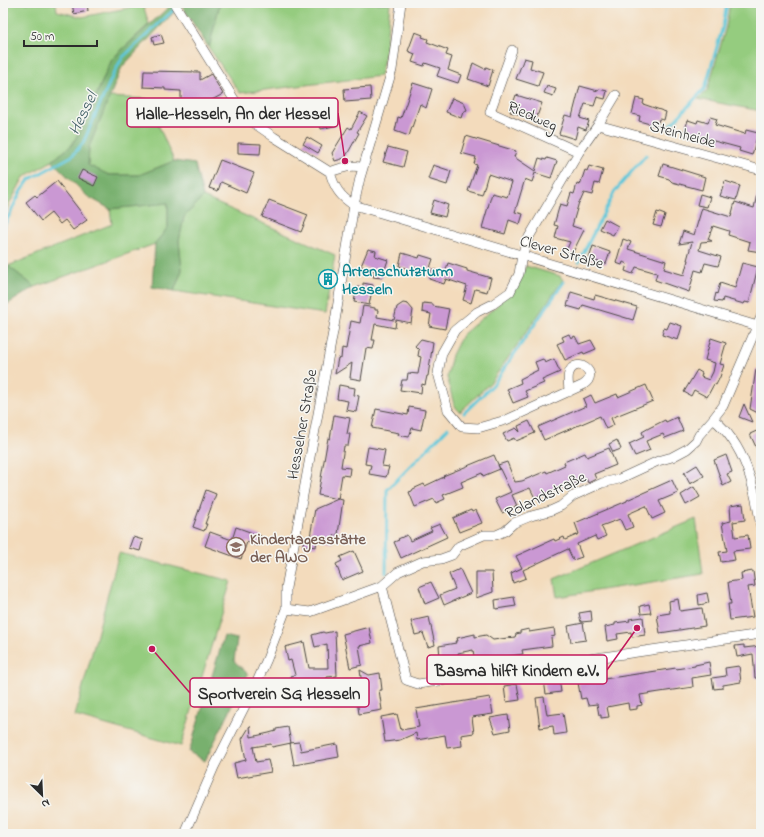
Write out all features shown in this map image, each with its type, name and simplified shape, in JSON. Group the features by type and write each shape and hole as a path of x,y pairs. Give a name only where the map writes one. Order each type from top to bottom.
{"street":[{"name":"Hesselner Straße","path":"185,834 214,767 256,684 286,609 286,588 334,328 354,204 392,70 401,3"},
{"path":"177,7 245,117 330,172 334,186 344,198 354,204"},
{"name":"Riedweg","path":"512,50 490,112 579,152"},
{"path":"569,392 506,420 478,428 462,427 448,412 438,373 442,353 455,330 477,312 493,304 510,292 519,274 522,255 529,237 579,152 598,125 616,95"},
{"name":"Steinheide","path":"598,125 761,170"},
{"path":"330,172 342,168 359,166 363,168"},
{"name":"Clever Straße","path":"354,204 522,255 760,323"},
{"name":"Rolandstraße","path":"286,609 310,612 382,586 398,572 424,561 441,559 452,555 459,546 484,535 496,535 505,531 514,523 531,516 550,511 561,506 573,496 602,483 619,479 658,461 679,454 696,441 722,406 760,323"},
{"path":"713,419 725,428 741,455 757,498 761,527"},
{"path":"382,586 406,680 418,684 754,635 761,631"}],"green space":[{"path":"3,3 56,3 57,11 82,17 143,5 149,24 112,59 84,123 72,145 52,161 24,177 3,215"},
{"path":"180,3 220,3 209,48"},
{"path":"220,3 390,3 385,54 380,76 240,93 209,48"},
{"path":"730,3 761,3 761,111 698,99 707,91 726,27"},
{"path":"172,4 176,10 122,67 89,147 88,165 109,175 139,175 174,161 195,164 203,197 184,217 179,241 182,270 174,291 152,287 155,244 168,227 168,203 110,209 87,196 52,161 72,145 84,123 112,59"},
{"path":"109,97 147,99 174,161 139,175 109,175 88,166 89,147"},
{"path":"203,197 335,255 325,314 174,291 182,270 179,241 184,217"},
{"path":"168,203 168,227 155,244 35,287 8,266 112,224 110,209"},
{"path":"3,262 35,287 3,307"},
{"path":"526,266 560,276 563,280 491,382 460,412 454,405 447,377 452,355 462,335 494,308 517,285"},
{"path":"696,519 703,574 557,597 554,579"},
{"path":"119,553 231,581 181,746 75,716"},
{"path":"224,636 237,639 234,661 248,674 205,761 189,752"}],"building":[{"path":"72,3 87,3 88,11 74,14"},
{"path":"415,32 428,39 427,42 448,50 446,55 452,57 448,70 461,75 458,83 437,76 440,68 425,63 424,66 412,62 415,54 408,51"},
{"path":"161,34 164,43 154,45 152,37"},
{"path":"524,58 532,60 530,68 543,72 538,86 516,79"},
{"path":"473,63 485,69 486,67 493,70 488,86 468,79"},
{"path":"144,71 200,72 200,80 211,74 223,94 199,107 199,101 181,101 181,91 165,90 165,88 143,87"},
{"path":"413,83 432,89 426,108 420,104 409,136 395,131 398,117 401,118"},
{"path":"547,86 556,89 553,96 544,93"},
{"path":"580,86 598,91 599,89 607,91 605,99 597,97 594,106 585,104 580,118 589,121 586,130 578,127 575,139 559,134 565,115 572,117"},
{"path":"370,87 371,100 345,102 344,89"},
{"path":"516,95 542,103 536,119 510,112"},
{"path":"452,98 464,103 467,110 463,112 461,118 446,112"},
{"path":"636,98 644,100 643,104 666,112 664,120 659,119 657,126 639,121 640,116 632,114"},
{"path":"333,102 338,125 321,129 316,106"},
{"path":"360,112 367,116 357,132 359,133 345,158 335,161 332,153 348,127 351,129"},
{"path":"710,117 717,119 715,125 745,134 746,130 758,133 752,155 739,151 740,148 684,133 688,120 697,123 698,120 708,123"},
{"path":"466,136 516,151 514,157 535,171 539,158 546,160 547,158 557,161 551,178 535,173 532,182 525,179 515,212 523,214 520,224 509,220 505,234 482,228 492,193 507,197 512,182 488,174 482,195 468,191 477,165 474,164 476,157 461,153"},
{"path":"307,137 322,146 318,153 303,144"},
{"path":"238,143 261,144 260,154 238,153"},
{"path":"388,147 407,152 403,167 383,162"},
{"path":"220,160 254,173 246,193 221,182 218,191 209,188"},
{"path":"663,164 705,177 702,190 672,182 669,179 659,176"},
{"path":"433,165 451,171 447,185 428,179"},
{"path":"589,166 603,170 599,184 595,183 592,195 584,193 579,202 572,226 584,230 572,254 566,251 570,242 555,238 558,226 554,225 560,204 567,206 571,193 574,194 577,184 580,185 585,170 587,171"},
{"path":"82,170 98,177 94,186 78,178"},
{"path":"57,181 87,220 73,230 65,220 60,224 51,213 41,221 26,202 35,195 37,197"},
{"path":"725,181 740,186 736,200 720,196"},
{"path":"758,190 761,191 761,252 748,250 750,242 728,235 729,231 713,226 708,239 712,241 701,242 699,250 721,257 718,266 705,263 702,272 695,270 689,292 655,280 657,273 636,267 633,274 625,271 627,264 623,262 622,265 616,263 623,239 631,242 628,249 666,261 664,269 684,275 692,242 679,244 683,231 694,235 702,208 731,217 735,202 754,208"},
{"path":"700,194 710,197 707,207 697,205"},
{"path":"269,200 308,215 301,232 262,217"},
{"path":"434,200 448,205 445,217 430,213"},
{"path":"657,212 665,215 661,227 653,225"},
{"path":"605,219 618,226 613,235 600,229"},
{"path":"593,246 610,252 606,264 589,259"},
{"path":"368,249 376,251 375,256 388,260 382,278 373,277 375,271 361,266"},
{"path":"402,253 419,258 420,255 433,259 429,271 412,266 411,270 399,266"},
{"path":"448,263 467,269 467,271 491,278 487,292 475,289 471,303 463,300 467,286 446,279 444,284 429,279 432,269 445,273"},
{"path":"742,263 758,267 749,303 745,302 744,304 723,298 722,302 714,301 720,283 735,288"},
{"path":"363,283 373,285 369,305 354,302 357,287 363,288"},
{"path":"571,292 594,299 595,295 637,307 633,320 583,305 581,310 567,306"},
{"path":"403,303 408,304 413,310 411,323 396,320 395,328 375,324 372,340 375,340 373,349 366,348 361,380 350,378 352,363 335,374 338,358 341,359 342,348 346,349 351,321 360,323 363,306 378,310 377,317 394,320 397,307"},
{"path":"423,303 433,304 433,306 449,309 445,329 429,326 431,314 422,312"},
{"path":"670,322 682,326 678,340 662,335 664,328 667,329"},
{"path":"569,334 571,338 575,336 579,344 591,340 596,349 584,354 583,352 565,360 557,344 564,341 562,337"},
{"path":"711,338 726,343 720,364 724,365 720,377 716,385 714,384 707,397 694,390 691,396 684,392 697,370 702,373 701,377 709,380 713,372 715,363 705,360"},
{"path":"421,339 433,342 428,376 425,385 422,384 421,393 400,390 402,380 407,380 408,373 418,374 421,357 418,356 419,350 415,346"},
{"path":"543,359 545,363 554,359 560,372 542,380 544,383 525,391 528,397 513,403 507,389 521,383 520,379 538,370 535,362"},
{"path":"756,369 761,369 761,405 758,413 750,409"},
{"path":"339,385 355,388 354,395 359,396 356,412 346,410 348,401 337,399"},
{"path":"646,385 653,401 611,418 614,425 606,429 600,416 544,440 538,427 586,406 583,399 591,395 595,403 617,394 618,397"},
{"path":"744,404 752,422 739,417"},
{"path":"409,407 425,410 421,430 412,428 409,437 398,435 399,433 372,428 376,409 408,415"},
{"path":"334,415 350,418 347,434 350,434 348,446 344,446 341,467 350,468 349,476 342,475 338,499 318,495 328,438 330,439"},
{"path":"677,417 683,431 665,438 663,434 646,441 650,450 635,456 629,444 644,437 642,432 649,428 665,420 666,422"},
{"path":"529,421 535,433 516,441 514,438 507,441 503,434 516,428 520,432 518,426"},
{"path":"761,429 761,458 750,434"},
{"path":"617,440 621,449 613,452 609,444"},
{"path":"368,447 385,450 382,466 389,467 386,477 369,474 371,465 365,464"},
{"path":"609,448 616,465 594,474 596,479 588,483 586,478 567,487 566,485 535,498 530,488 512,495 517,506 502,513 495,499 511,492 498,465 507,462 515,482 522,481 546,471 547,473 565,465 564,462 585,453 587,457"},
{"path":"494,455 500,469 483,476 482,473 461,482 463,487 443,495 445,499 436,503 434,499 415,507 409,492 413,489 424,484 425,486 444,477 443,476"},
{"path":"726,455 732,472 727,474 731,482 723,486 714,460"},
{"path":"697,465 704,476 690,484 684,473"},
{"path":"672,480 678,493 659,501 665,513 652,519 646,506 628,514 633,527 625,530 620,519 601,526 606,536 597,540 595,536 577,544 582,557 573,560 568,549 523,570 526,578 513,583 511,573 522,568 516,556 554,539 555,541 564,537 565,540 579,534 575,523"},
{"path":"694,487 700,497 686,505 681,495"},
{"path":"206,490 216,494 205,524 207,524 204,531 193,527"},
{"path":"338,499 343,500 338,534 334,536 333,542 317,539 316,547 303,545 304,537 310,537 315,509"},
{"path":"743,504 745,520 733,522 735,537 748,535 750,549 733,551 735,560 721,562 719,552 727,551 722,523 731,521 730,506"},
{"path":"471,510 472,512 476,510 482,523 459,532 453,518"},
{"path":"440,524 447,537 401,558 394,542 407,535 410,541 432,531 430,528"},
{"path":"236,527 261,536 258,546 247,542 241,559 205,546 210,532 232,540"},
{"path":"133,537 143,540 140,551 129,548"},
{"path":"354,551 363,571 342,580 336,564 342,561 340,557"},
{"path":"460,569 471,593 444,605 440,595 455,589 449,574"},
{"path":"753,571 755,586 748,587 753,617 730,620 728,604 731,604 728,582 742,580 741,573"},
{"path":"476,572 492,572 493,592 476,598"},
{"path":"431,582 439,598 425,604 419,587"},
{"path":"707,593 709,603 699,605 698,595"},
{"path":"514,597 516,606 496,609 495,600"},
{"path":"678,599 680,611 702,608 705,626 660,633 657,615 670,613 669,601"},
{"path":"649,604 651,613 641,614 640,606"},
{"path":"591,611 592,621 581,622 579,613"},
{"path":"429,617 435,645 428,647 423,633 415,635 411,621"},
{"path":"643,617 645,635 632,637 631,632 617,634 618,639 607,641 605,627 615,625 615,623 630,621 629,619"},
{"path":"583,623 586,640 571,642 568,626"},
{"path":"369,627 372,643 359,646 362,665 350,668 343,634"},
{"path":"554,628 555,636 551,637 552,646 522,650 523,654 475,662 473,650 458,653 460,665 441,667 439,646 456,643 455,641 458,641 457,638 475,634 475,637 486,635 493,640 515,637 516,634 520,633 520,631 529,629 529,632"},
{"path":"335,631 337,676 327,677 327,679 312,680 313,686 309,687 309,689 299,691 298,689 294,690 291,676 295,675 291,660 288,661 285,647 304,642 309,668 328,668 327,644 315,647 312,635"},
{"path":"744,645 744,648 761,646 761,678 755,678 753,654 737,657 735,646"},
{"path":"709,662 711,675 692,678 693,687 640,695 642,705 637,706 637,709 629,710 628,703 607,707 609,717 601,718 597,704 588,705 586,698 581,699 578,683 695,666"},
{"path":"739,666 741,682 723,685 723,688 714,689 712,678 726,676 725,668"},
{"path":"360,670 369,675 380,673 382,690 379,690 382,710 359,714 356,693 363,692"},
{"path":"559,677 561,692 546,694 544,680"},
{"path":"517,684 520,700 506,702 504,686"},
{"path":"490,697 493,714 472,717 474,733 461,735 462,746 447,748 445,735 417,740 416,733 400,740 385,742 381,717 397,714 401,730 419,727 416,709"},
{"path":"544,697 547,715 563,713 566,733 554,735 553,726 540,728 536,698"},
{"path":"508,715 510,730 495,733 490,718"},
{"path":"250,726 251,737 276,731 276,729 288,727 291,743 272,747 271,744 253,747 256,762 268,760 271,772 237,778 234,763 246,760 242,739"},
{"path":"299,742 301,751 337,744 339,757 294,765 290,743"}],"waterway":[{"name":"Hessel","path":"3,228 21,191 30,179 72,156 83,143 122,58 181,3"},
{"path":"668,128 705,88 723,26 727,3"},
{"path":"579,262 615,191 646,155"},
{"path":"464,413 493,385 564,282"},
{"path":"386,573 387,490 448,428"}],"place":[{"name":"Halle-Hesseln, An der Hessel","path":"345,161"},
{"name":"Artenschutzturm Hesseln","path":"328,279"},
{"name":"Kindertagesstätte der AWO","path":"236,547"},
{"name":"Basma hilft Kindern e.V.","path":"637,628"},
{"name":"Sportverein SG Hesseln","path":"152,649"}]}
